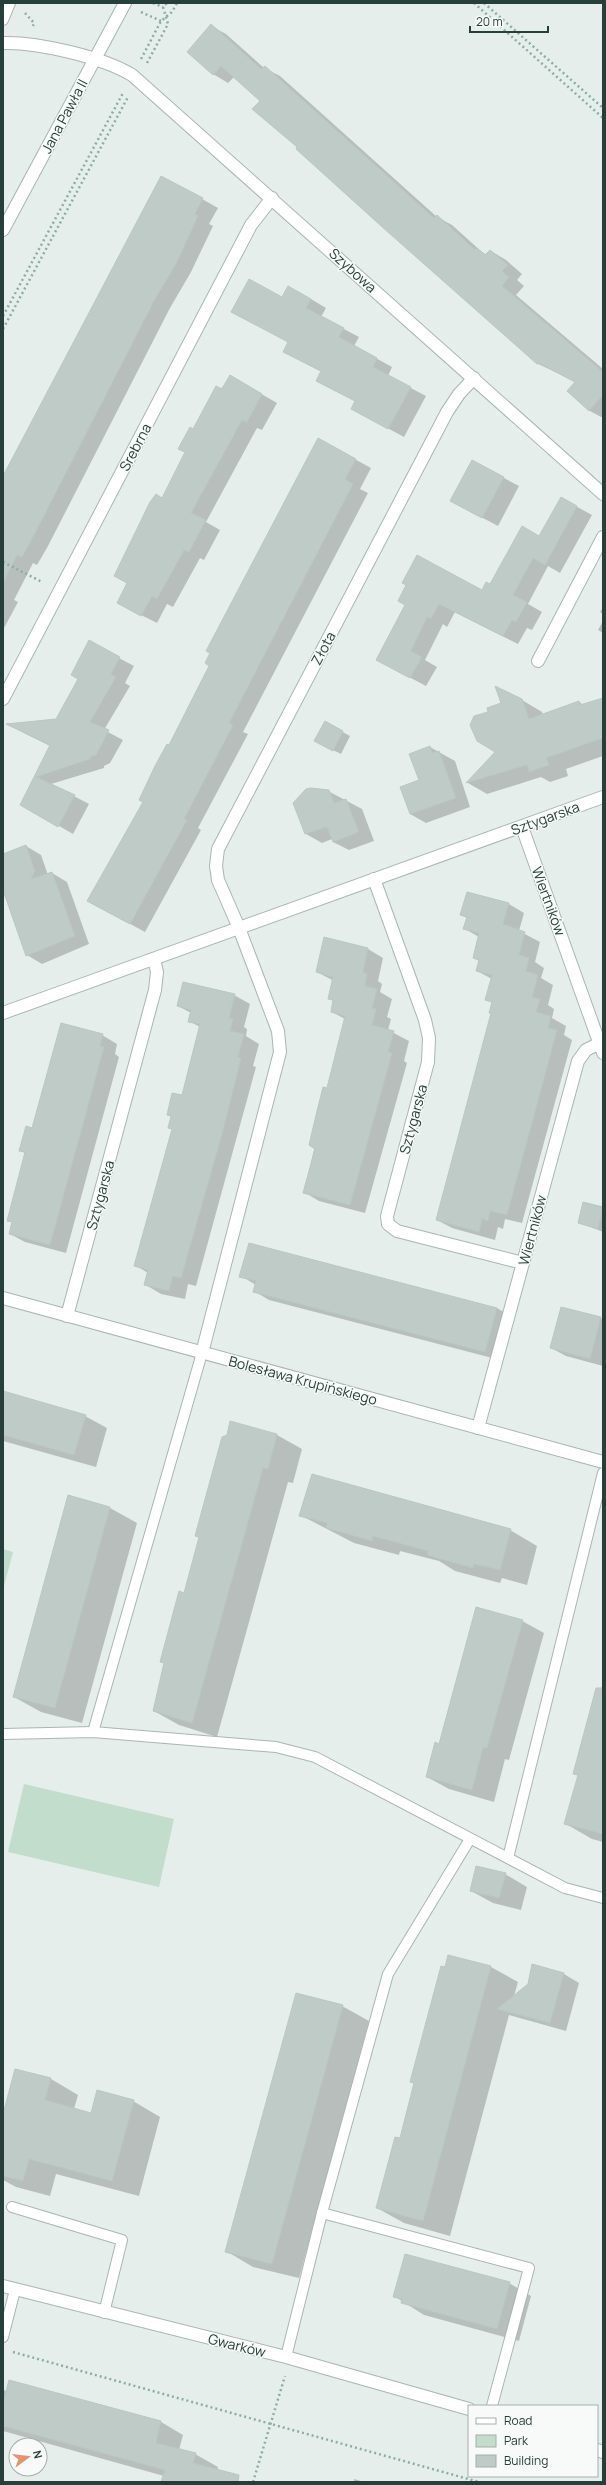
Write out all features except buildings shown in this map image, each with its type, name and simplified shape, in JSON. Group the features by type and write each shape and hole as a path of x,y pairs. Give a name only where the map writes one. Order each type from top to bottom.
{"street":[{"name":"Jana Pawła II","path":"3,230 125,3"},
{"name":"Szybowa","path":"3,43 25,43 95,60 116,66 135,77 603,494"},
{"name":"Srebrna","path":"3,699 251,225 272,198"},
{"name":"Złota","path":"239,928 218,876 216,863 221,843 447,412 459,394 474,378"},
{"path":"538,661 603,537"},
{"name":"Sztygarska","path":"3,1013 603,797"},
{"name":"Wiertników","path":"478,1428 578,1061 586,1050 601,1048 522,827"},
{"name":"Sztygarska","path":"374,879 425,1020 429,1043 426,1071 387,1216 388,1224 396,1231 523,1264"},
{"path":"202,1352 280,1058 278,1031 239,928"},
{"name":"Sztygarska","path":"67,1316 155,990 157,972 154,959"},
{"name":"Bolesława Krupińskiego","path":"3,1298 603,1462"},
{"name":"Gwarków","path":"3,2286 104,2313 288,2358 468,2409"}],"lane":[{"path":"3,20 10,3"},
{"path":"93,1732 202,1352"},
{"path":"508,1858 603,1473"},
{"path":"3,1734 93,1732 276,1747 315,1757 565,1888 603,1898"},
{"path":"288,2358 322,2213 388,1974 470,1839"},
{"path":"12,2207 122,2240 104,2313"},
{"path":"322,2213 529,2268 492,2405"},
{"path":"3,2337 15,2290"}],"path":[{"path":"3,316 135,77 168,24 163,7 154,3"},
{"path":"163,7 167,3"},
{"path":"3,329 135,77 161,21 172,12 177,3"},
{"path":"474,3 603,118"},
{"path":"484,3 603,108"},
{"path":"3,562 60,591"},
{"path":"11,2352 479,2482"},
{"path":"253,2482 288,2358"}],"green space":[{"path":"3,1549 13,1552 3,1590"},
{"path":"24,1784 174,1819 159,1887 8,1852"}]}
